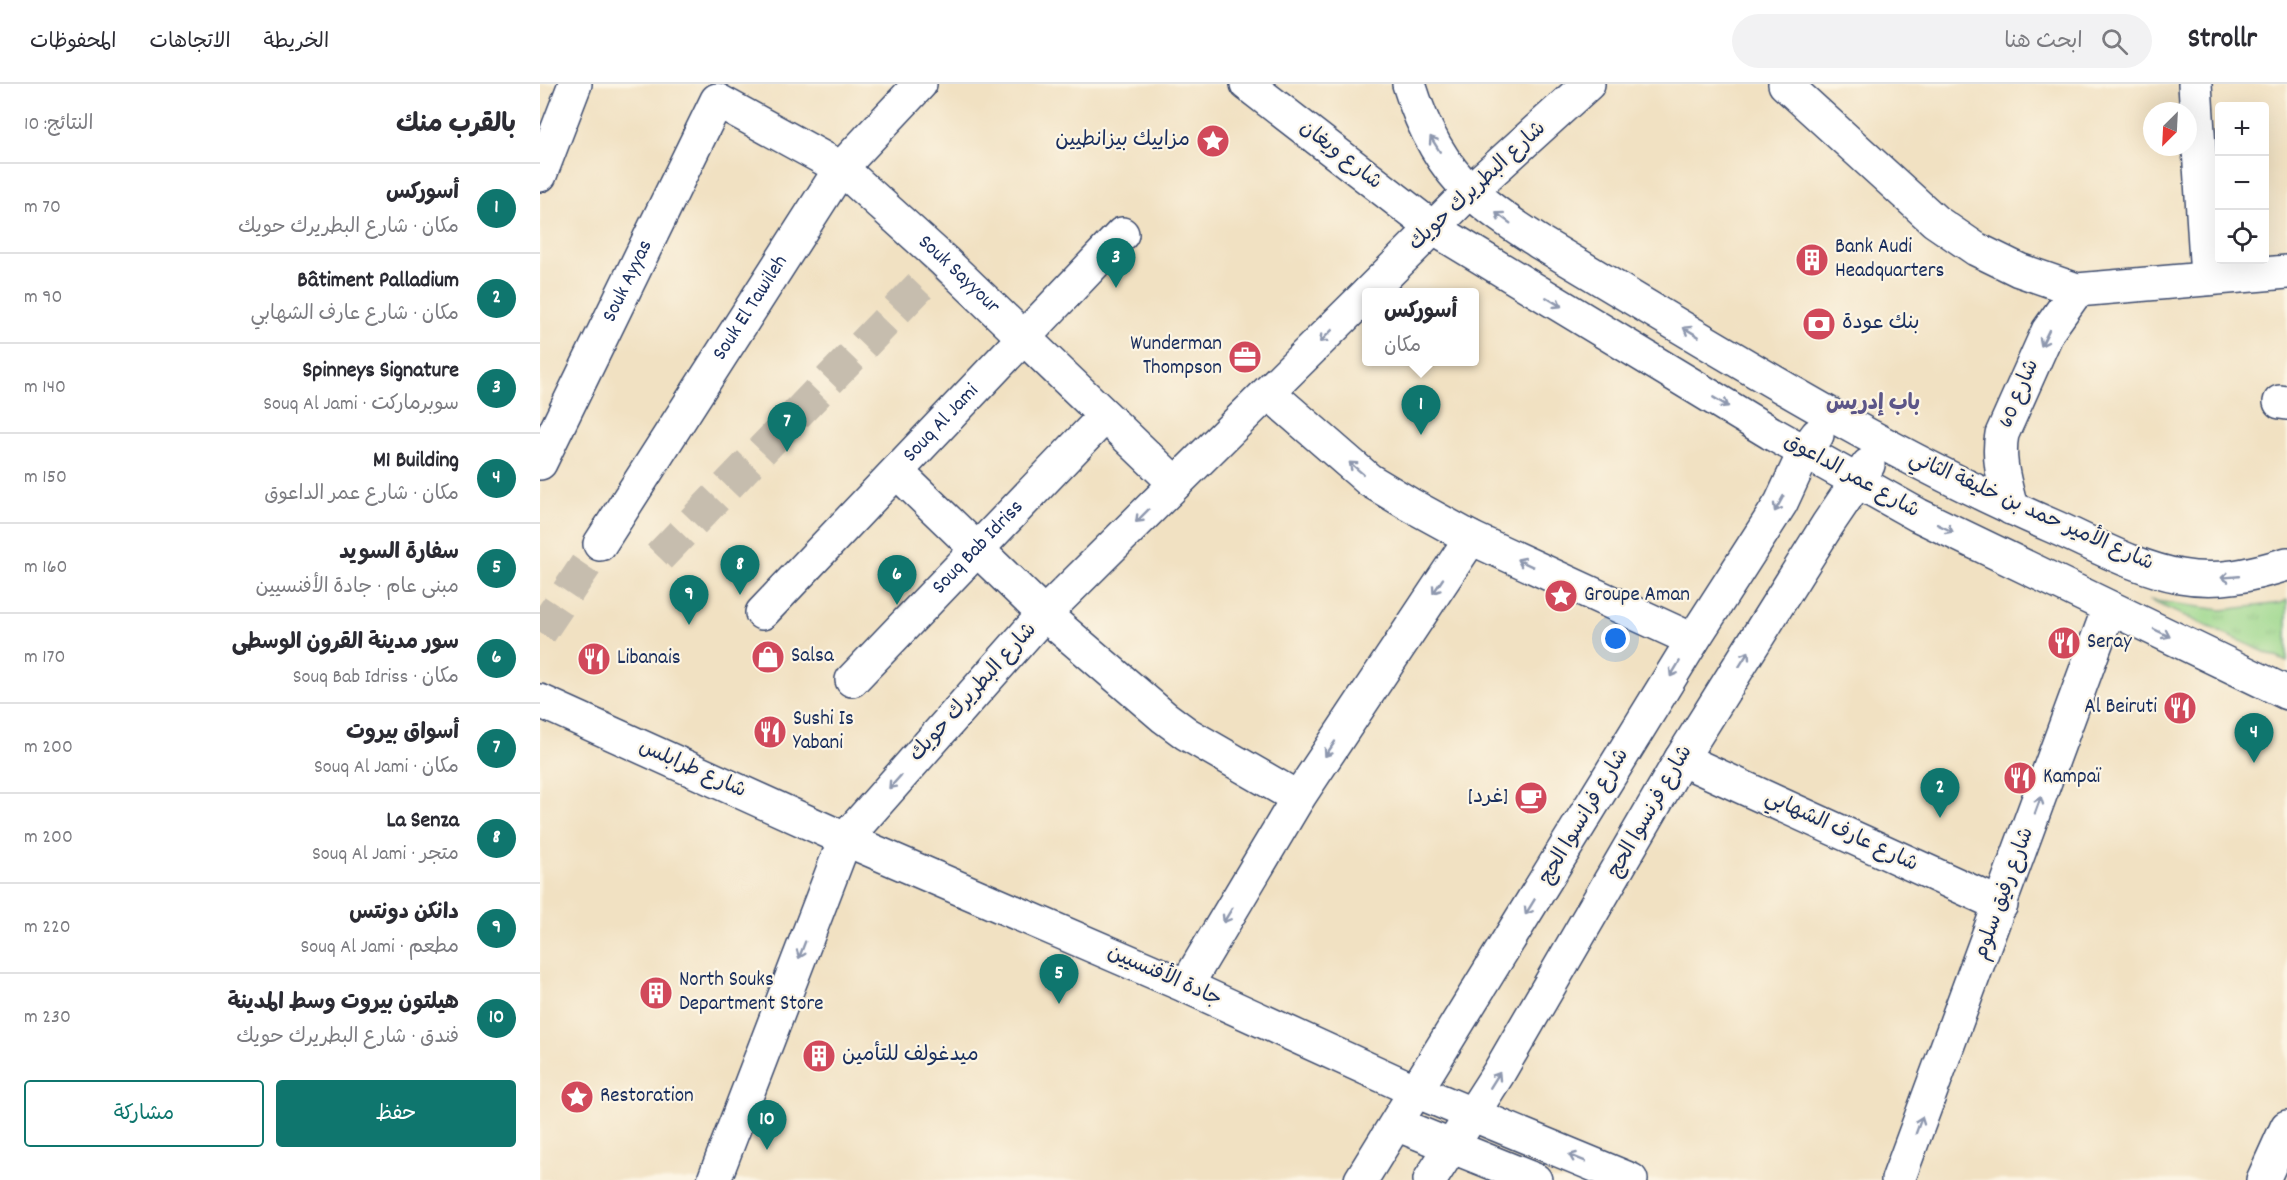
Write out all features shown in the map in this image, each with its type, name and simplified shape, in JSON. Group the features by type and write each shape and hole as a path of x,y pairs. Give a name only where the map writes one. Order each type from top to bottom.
{"street":[{"path":"540,176 575,84"},
{"name":"Souk El Tawileh","path":"600,544 841,168 920,84"},
{"name":"شارع ويغان","path":"1247,84 1433,228"},
{"name":"شارع عمر الداعوق","path":"1409,84 1421,119 1434,145 1470,191 1502,218 1831,416 1883,444"},
{"name":"شارع البطريرك حويك","path":"1373,288 1470,191 1588,84"},
{"path":"1785,84 1943,227 1976,249 2019,270 2077,290 2207,277 2287,272"},
{"path":"2195,84 2207,277"},
{"name":"Souk Sayyour","path":"717,100 841,168 1175,483"},
{"name":"Souk Ayyas","path":"540,463 717,100"},
{"name":"شارع عمر الداعوق","path":"1433,228 1856,482 1917,515 2287,693"},
{"name":"Souq Al Jami","path":"762,613 1122,234"},
{"name":"شارع 60","path":"2011,508 2001,464 2002,434 2048,331 2077,290"},
{"name":"شارع البطريرك حويك","path":"714,1180 845,839 1044,614 1362,299"},
{"path":"1269,393 1369,480 1471,538 1693,640"},
{"name":"Souq Bab Idriss","path":"852,680 1105,416"},
{"name":"شارع فرانسوا الحج","path":"1361,1180 1693,640 1781,503 1805,451 1831,416"},
{"name":"شارع الأمير حمد بن خليفة الثاني","path":"1883,444 2011,508 2157,570 2205,579 2234,578 2287,564"},
{"name":"شارع فرنسوا الحج","path":"1452,1146 1504,1064 1681,759 1856,482 1883,444"},
{"path":"897,471 1044,614 1164,717 1187,734 1298,798"},
{"path":"1186,986 1298,798 1471,538"},
{"name":"شارع رفيق سلوم","path":"1898,1180 2109,608"},
{"name":"شارع طرابلس","path":"540,701 845,839"},
{"name":"شارع عارف الشهابي","path":"1681,759 2001,905"},
{"name":"جادة الأفنسيين","path":"845,839 1186,986 1416,1091 1631,1180"},
{"path":"1396,1124 1535,1180"},
{"path":"2263,1180 2287,1129"},
{"path":"1430,1180 1452,1146"}],"green space":[{"path":"2149,600 2222,610 2281,603 2287,600 2287,662"}],"tunnel":[{"path":"659,557 944,261"},
{"path":"540,633 600,544"}],"place":[{"name":"مزاييك بيزانطيين","path":"1213,141"},
{"name":"Bank Audi Headquarters","path":"1812,260"},
{"name":"Spinneys Signature","path":"1116,288"},
{"name":"بنك عودة","path":"1819,324"},
{"name":"Wunderman Thompson","path":"1245,357"},
{"name":"أسوركس","path":"1421,435"},
{"name":"أسواق بيروت","path":"787,452"},
{"name":"La Senza","path":"740,595"},
{"name":"Groupe Aman","path":"1561,596"},
{"name":"سور مدينة القرون الوسطى","path":"897,605"},
{"name":"دانكن دونتس","path":"689,625"},
{"name":"Seray","path":"2064,643"},
{"name":"Salsa","path":"768,657"},
{"name":"Libanais","path":"594,659"},
{"name":"Al Beiruti","path":"2180,708"},
{"name":"Sushi Is Yabani","path":"770,732"},
{"name":"M1 Building","path":"2254,763"},
{"name":"Kampaï","path":"2020,778"},
{"name":"[غرد]","path":"1531,798"},
{"name":"Bâtiment Palladium","path":"1940,818"},
{"name":"North Souks Department Store","path":"656,993"},
{"name":"سفارة السويد","path":"1059,1004"},
{"name":"ميدغولف للتأمين","path":"819,1056"},
{"name":"Restoration","path":"577,1097"},
{"name":"هيلتون بيروت وسط المدينة","path":"767,1150"}],"district":[{"name":"باب إدريس","path":"1873,404"}]}
